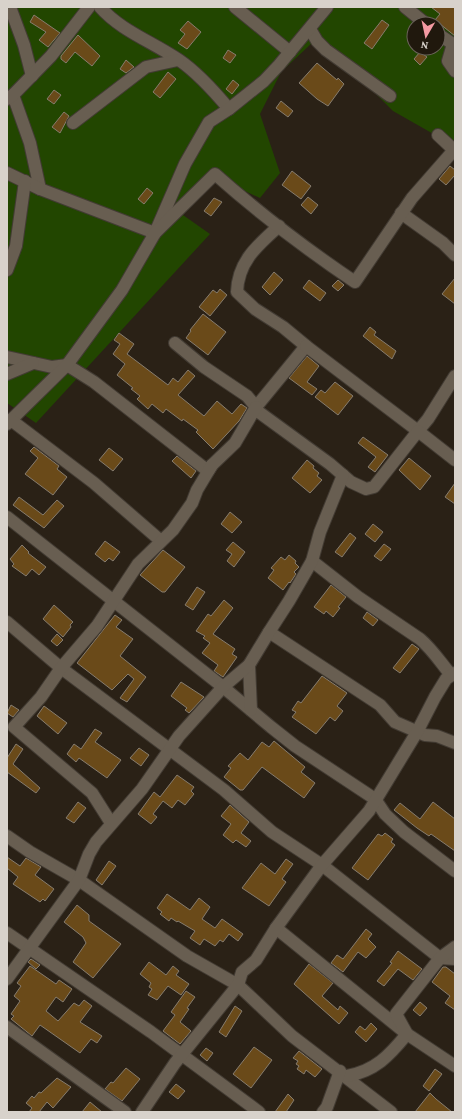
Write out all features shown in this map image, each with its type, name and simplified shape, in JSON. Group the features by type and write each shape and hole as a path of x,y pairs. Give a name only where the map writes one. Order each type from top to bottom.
{"street":[{"path":"10,7 24,45 32,76"},
{"path":"40,188 30,143 10,97 51,56 89,7"},
{"path":"100,7 108,16 126,29 178,60 205,82 229,109"},
{"path":"236,7 290,52"},
{"path":"161,541 94,483 9,422 67,365 122,290 155,233 185,164 209,122 229,109 264,81 310,29 327,7"},
{"path":"405,7 416,16"},
{"path":"310,29 317,41 326,50 390,96"},
{"path":"446,40 452,44 448,61 455,71"},
{"path":"73,123 146,66 178,60"},
{"path":"155,233 215,174 244,199 317,256 355,282 412,198 455,150 438,135"},
{"path":"7,173 40,188 155,233"},
{"path":"7,270 16,246 25,181"},
{"path":"401,213 442,243 455,255"},
{"path":"279,226 246,259 241,270 237,292 255,309 283,327 455,460"},
{"path":"175,343 204,367 247,396 256,408 351,482 366,489 374,487 428,419 455,376"},
{"path":"111,824 92,793 9,729 41,697 61,668 96,626 138,564 173,530 184,516 208,470 306,346"},
{"path":"7,357 52,367 67,365 94,382 208,470"},
{"path":"7,374 33,363"},
{"path":"7,979 79,880 89,854 111,824 142,789 179,736 223,687 249,665 289,602 312,561 320,532 343,475"},
{"path":"7,517 223,687 295,746 375,799 385,814 404,832 455,871"},
{"path":"142,1112 182,1056 238,985 242,972 256,960 276,928 322,865 369,811 417,732 435,697 453,674 434,656 428,646 420,639 358,597 312,561"},
{"path":"7,622 61,668 224,790 272,832 322,865 440,958 455,958"},
{"path":"269,632 375,702 395,722 417,732 437,736 455,743"},
{"path":"249,665 251,710"},
{"path":"7,836 30,852 79,880 187,956 238,985 292,1036 343,1073 391,1112"},
{"path":"276,928 408,1034 455,1066"},
{"path":"7,933 28,949 76,980 258,1112"},
{"path":"408,1034 396,1014 440,958 455,947"},
{"path":"7,1027 125,1112"},
{"path":"343,1073 362,1073 382,1061 408,1034"},
{"path":"323,1112 328,1107 343,1073"}],"green space":[{"path":"7,7 455,7 455,138 451,144 393,111 374,92 312,43 281,72 260,114 280,173 260,198 213,176 183,215 210,234 36,423 7,403"}],"building":[{"path":"431,7 455,7 455,36 446,29 446,16 438,16 440,14"},
{"path":"34,15 60,33 48,47 39,40 46,32 30,22"},
{"path":"382,20 389,25 372,49 364,43"},
{"path":"188,21 201,32 187,49 178,43 185,34 180,30"},
{"path":"78,35 100,56 92,66 75,52 66,63 61,59 61,56"},
{"path":"228,50 236,55 230,63 223,58"},
{"path":"417,56 427,57 420,65 414,59"},
{"path":"126,60 134,67 126,73 120,69"},
{"path":"317,63 344,84 328,106 317,99 299,83"},
{"path":"168,72 176,79 160,98 153,92"},
{"path":"233,80 239,85 232,94 226,89"},
{"path":"54,90 61,95 54,104 47,99"},
{"path":"281,101 293,111 288,117 276,108"},
{"path":"64,112 69,116 60,133 52,127"},
{"path":"450,166 455,170 455,175 446,185 439,179"},
{"path":"292,171 311,186 301,199 282,185"},
{"path":"147,188 153,193 144,204 138,199"},
{"path":"308,197 318,205 311,214 301,205"},
{"path":"214,198 222,202 211,216 204,211"},
{"path":"274,272 283,280 270,295 262,287"},
{"path":"455,278 455,304 442,294"},
{"path":"309,280 326,293 320,301 303,288"},
{"path":"338,280 344,285 338,291 332,286"},
{"path":"220,289 227,295 210,316 199,307 213,290 217,293"},
{"path":"203,314 226,332 208,355 186,338 191,331 190,330"},
{"path":"370,327 376,332 374,335 396,351 392,359 363,336"},
{"path":"119,333 134,344 127,354 168,385 173,378 178,382 188,370 195,376 178,395 204,416 217,401 232,414 241,404 247,408 239,421 213,449 196,432 198,430 183,419 182,421 166,409 163,413 152,404 148,409 137,399 140,396 131,389 133,388 117,375 125,364 113,354 120,344 114,340"},
{"path":"307,356 319,366 307,382 317,389 312,395 289,378"},
{"path":"335,382 353,396 338,415 315,397 321,390 325,393"},
{"path":"363,437 388,455 375,472 368,467 376,457 358,443"},
{"path":"34,447 59,466 57,469 67,477 53,495 25,474 38,458 30,451"},
{"path":"109,448 123,459 113,471 99,460"},
{"path":"177,456 196,471 191,478 172,461"},
{"path":"409,458 431,476 420,490 399,470"},
{"path":"307,460 314,466 313,468 319,473 317,476 322,480 310,493 292,478"},
{"path":"455,483 455,504 445,497"},
{"path":"19,497 43,515 57,500 64,506 44,528 13,505"},
{"path":"230,512 242,522 232,533 221,524"},
{"path":"373,524 383,532 375,542 365,534"},
{"path":"350,533 356,538 342,557 335,552"},
{"path":"105,541 120,552 113,561 109,558 105,562 95,554"},
{"path":"233,542 245,552 234,567 227,561 232,554 226,550"},
{"path":"384,544 391,549 381,561 374,556"},
{"path":"22,545 29,552 28,553 46,567 39,575 32,569 26,576 12,566 14,564 10,559"},
{"path":"163,550 185,567 165,592 162,592 140,575"},
{"path":"289,555 296,561 295,563 299,567 294,572 296,574 290,583 289,582 283,590 268,578 274,570 271,568 281,557 285,560"},
{"path":"331,585 346,597 338,607 340,608 333,617 326,611 324,614 314,607"},
{"path":"197,587 205,592 193,610 185,605"},
{"path":"224,600 233,608 213,634 235,649 232,654 237,657 223,677 214,671 218,665 202,653 210,643 203,638 205,636 196,631 208,614 211,616"},
{"path":"54,605 73,622 63,637 43,619"},
{"path":"367,612 378,620 373,626 363,618"},
{"path":"115,615 122,620 116,627 133,639 120,656 146,677 127,702 120,698 134,679 128,674 112,690 77,663"},
{"path":"57,634 63,640 57,646 51,641"},
{"path":"412,644 419,649 400,673 393,668"},
{"path":"322,676 347,693 337,706 343,711 335,721 330,717 316,734 292,717 296,712 292,710 298,701 301,703"},
{"path":"181,682 204,697 189,713 185,710 187,708 171,696"},
{"path":"11,705 19,710 13,717 7,713"},
{"path":"44,706 67,723 58,734 37,716"},
{"path":"95,729 102,733 95,742 121,760 107,778 79,758 76,762 67,754 74,744 81,749"},
{"path":"274,741 305,767 301,772 315,783 304,798 262,767 243,790 240,790 224,777 231,768 228,766 240,753 248,760 262,742 269,747"},
{"path":"16,744 23,749 13,764 40,788 36,793 7,772 7,758"},
{"path":"139,748 149,755 141,766 130,758"},
{"path":"177,775 194,787 191,791 194,794 185,805 178,800 172,808 163,801 153,814 157,817 151,824 138,814 154,792 160,797"},
{"path":"78,802 86,808 74,823 66,818"},
{"path":"433,802 455,819 455,851 431,834 429,836 417,828 394,810 400,803 420,819"},
{"path":"230,805 249,822 241,833 251,841 246,847 236,840 233,843 223,835 231,824 221,816"},
{"path":"385,833 393,839 391,842 395,845 368,880 352,868 378,834 382,836"},
{"path":"7,857 20,866 26,858 41,867 35,875 54,889 45,901 43,899 40,902 13,884 18,877 7,868"},
{"path":"286,859 293,864 282,879 286,882 269,906 242,888 261,863 275,874"},
{"path":"109,861 116,866 102,885 96,880"},
{"path":"167,894 190,910 199,898 210,907 202,919 215,928 222,919 243,934 238,941 229,934 223,942 220,940 215,946 204,939 200,945 190,938 195,931 171,918 169,921 160,914 162,912 157,908"},
{"path":"77,905 89,915 89,921 121,944 93,978 73,962 86,943 83,937 64,922"},
{"path":"366,929 372,934 368,939 376,947 366,958 358,952 343,972 331,963 337,955 343,959"},
{"path":"398,951 422,969 413,980 398,969 384,986 377,981 392,963 390,962"},
{"path":"31,959 40,965 36,969 28,962"},
{"path":"149,962 166,975 173,966 179,971 176,975 189,984 181,995 168,986 157,1000 148,995 152,989 149,987 151,983 140,974"},
{"path":"309,964 333,983 322,996 338,1010 340,1006 348,1013 339,1024 294,984"},
{"path":"30,966 56,984 59,980 72,989 63,1002 56,997 46,1011 58,1021 74,1003 79,1006 84,1000 92,1006 80,1022 102,1036 97,1043 91,1039 80,1053 40,1025 32,1036 11,1019 14,1016 11,1014 20,1001 14,996 21,986 17,983"},
{"path":"443,967 446,967 455,974 455,1010 445,1003 450,996 432,982"},
{"path":"186,991 195,997 187,1008 189,1009 180,1022 191,1031 180,1044 163,1031 175,1015 171,1012"},
{"path":"420,1002 427,1008 420,1016 413,1010"},
{"path":"235,1006 242,1011 226,1037 219,1032"},
{"path":"371,1023 377,1029 366,1042 355,1032 360,1026 365,1030"},
{"path":"254,1047 272,1060 251,1088 233,1074"},
{"path":"206,1048 213,1053 207,1061 200,1055"},
{"path":"299,1051 322,1069 315,1077 306,1070 304,1074 297,1069 299,1066 296,1064 298,1061 293,1058"},
{"path":"126,1068 140,1079 122,1101 105,1089 111,1082 113,1083"},
{"path":"435,1069 442,1074 429,1091 423,1086"},
{"path":"57,1078 71,1087 53,1108 47,1102 39,1112 29,1112 32,1108 26,1103 32,1096 34,1098 39,1092 41,1093"},
{"path":"176,1084 185,1091 178,1099 169,1092"},
{"path":"430,1093 436,1099 452,1112 415,1112"},
{"path":"288,1094 294,1100 286,1112 275,1112"},
{"path":"90,1102 102,1112 82,1112"}]}
